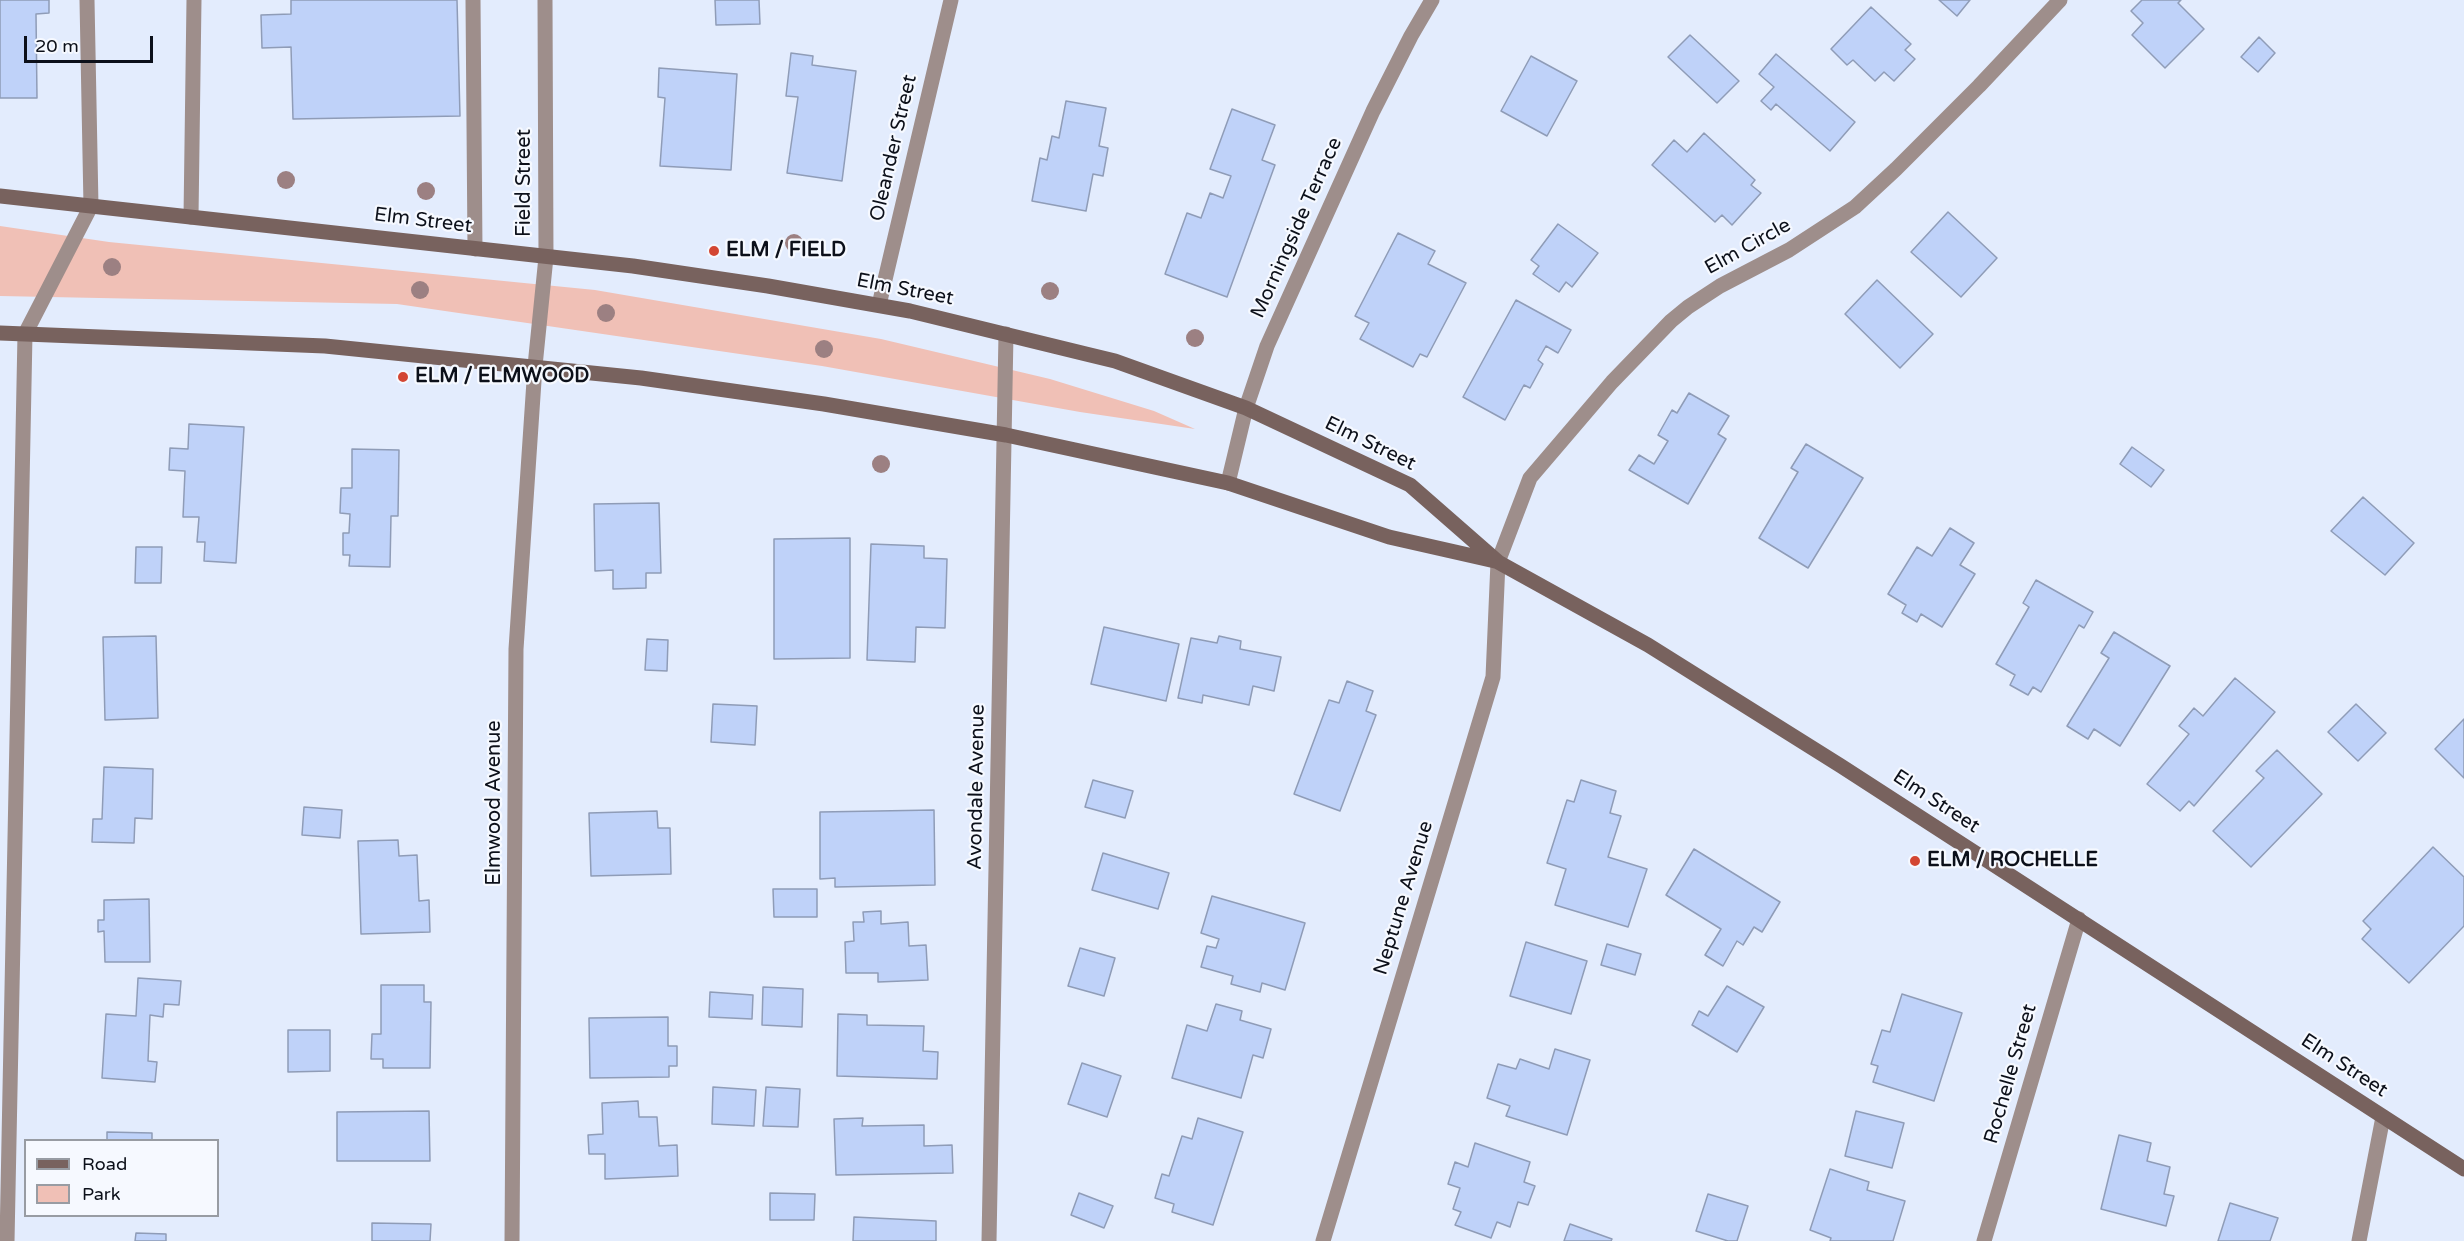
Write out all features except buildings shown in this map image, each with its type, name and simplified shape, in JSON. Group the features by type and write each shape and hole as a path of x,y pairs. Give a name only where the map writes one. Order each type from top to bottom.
{"main road":[{"name":"Elm Street","path":"0,196 633,266 879,305 1115,361 1246,408 1410,485 1498,562 1597,615 1841,766 2464,1169"},
{"name":"Elm Street","path":"0,333 325,346 536,366 744,392 1006,435 1228,483 1389,537 1498,562"}],"street":[{"path":"7,1241 25,334 91,206 87,0"},
{"path":"191,217 194,0"},
{"path":"473,0 475,249"},
{"name":"Field Street","path":"536,366 546,257 545,0"},
{"name":"Oleander Street","path":"879,305 951,0"},
{"name":"Morningside Terrace","path":"1228,483 1246,408 1267,346 1373,111 1432,0"},
{"name":"Elm Circle","path":"1498,562 1530,478 1612,382 1671,321 1720,286 1789,250 1855,207 1979,86 2060,0"},
{"name":"Avondale Avenue","path":"989,1241 1006,435 1006,334"},
{"name":"Elmwood Avenue","path":"512,1241 516,649 536,366"},
{"name":"Neptune Avenue","path":"1323,1241 1493,677 1498,562"},
{"name":"Rochelle Street","path":"1984,1241 2079,920"},
{"path":"2359,1241 2383,1117"}],"green space":[{"path":"0,226 109,242 595,290 881,339 1050,379 1154,411 1195,429 1080,412 822,366 397,304 0,296"}],"place":[{"name":"ELM / FIELD","path":"714,251"},
{"name":"ELM / ELMWOOD","path":"403,377"},
{"name":"ELM / ROCHELLE","path":"1915,861"}]}
